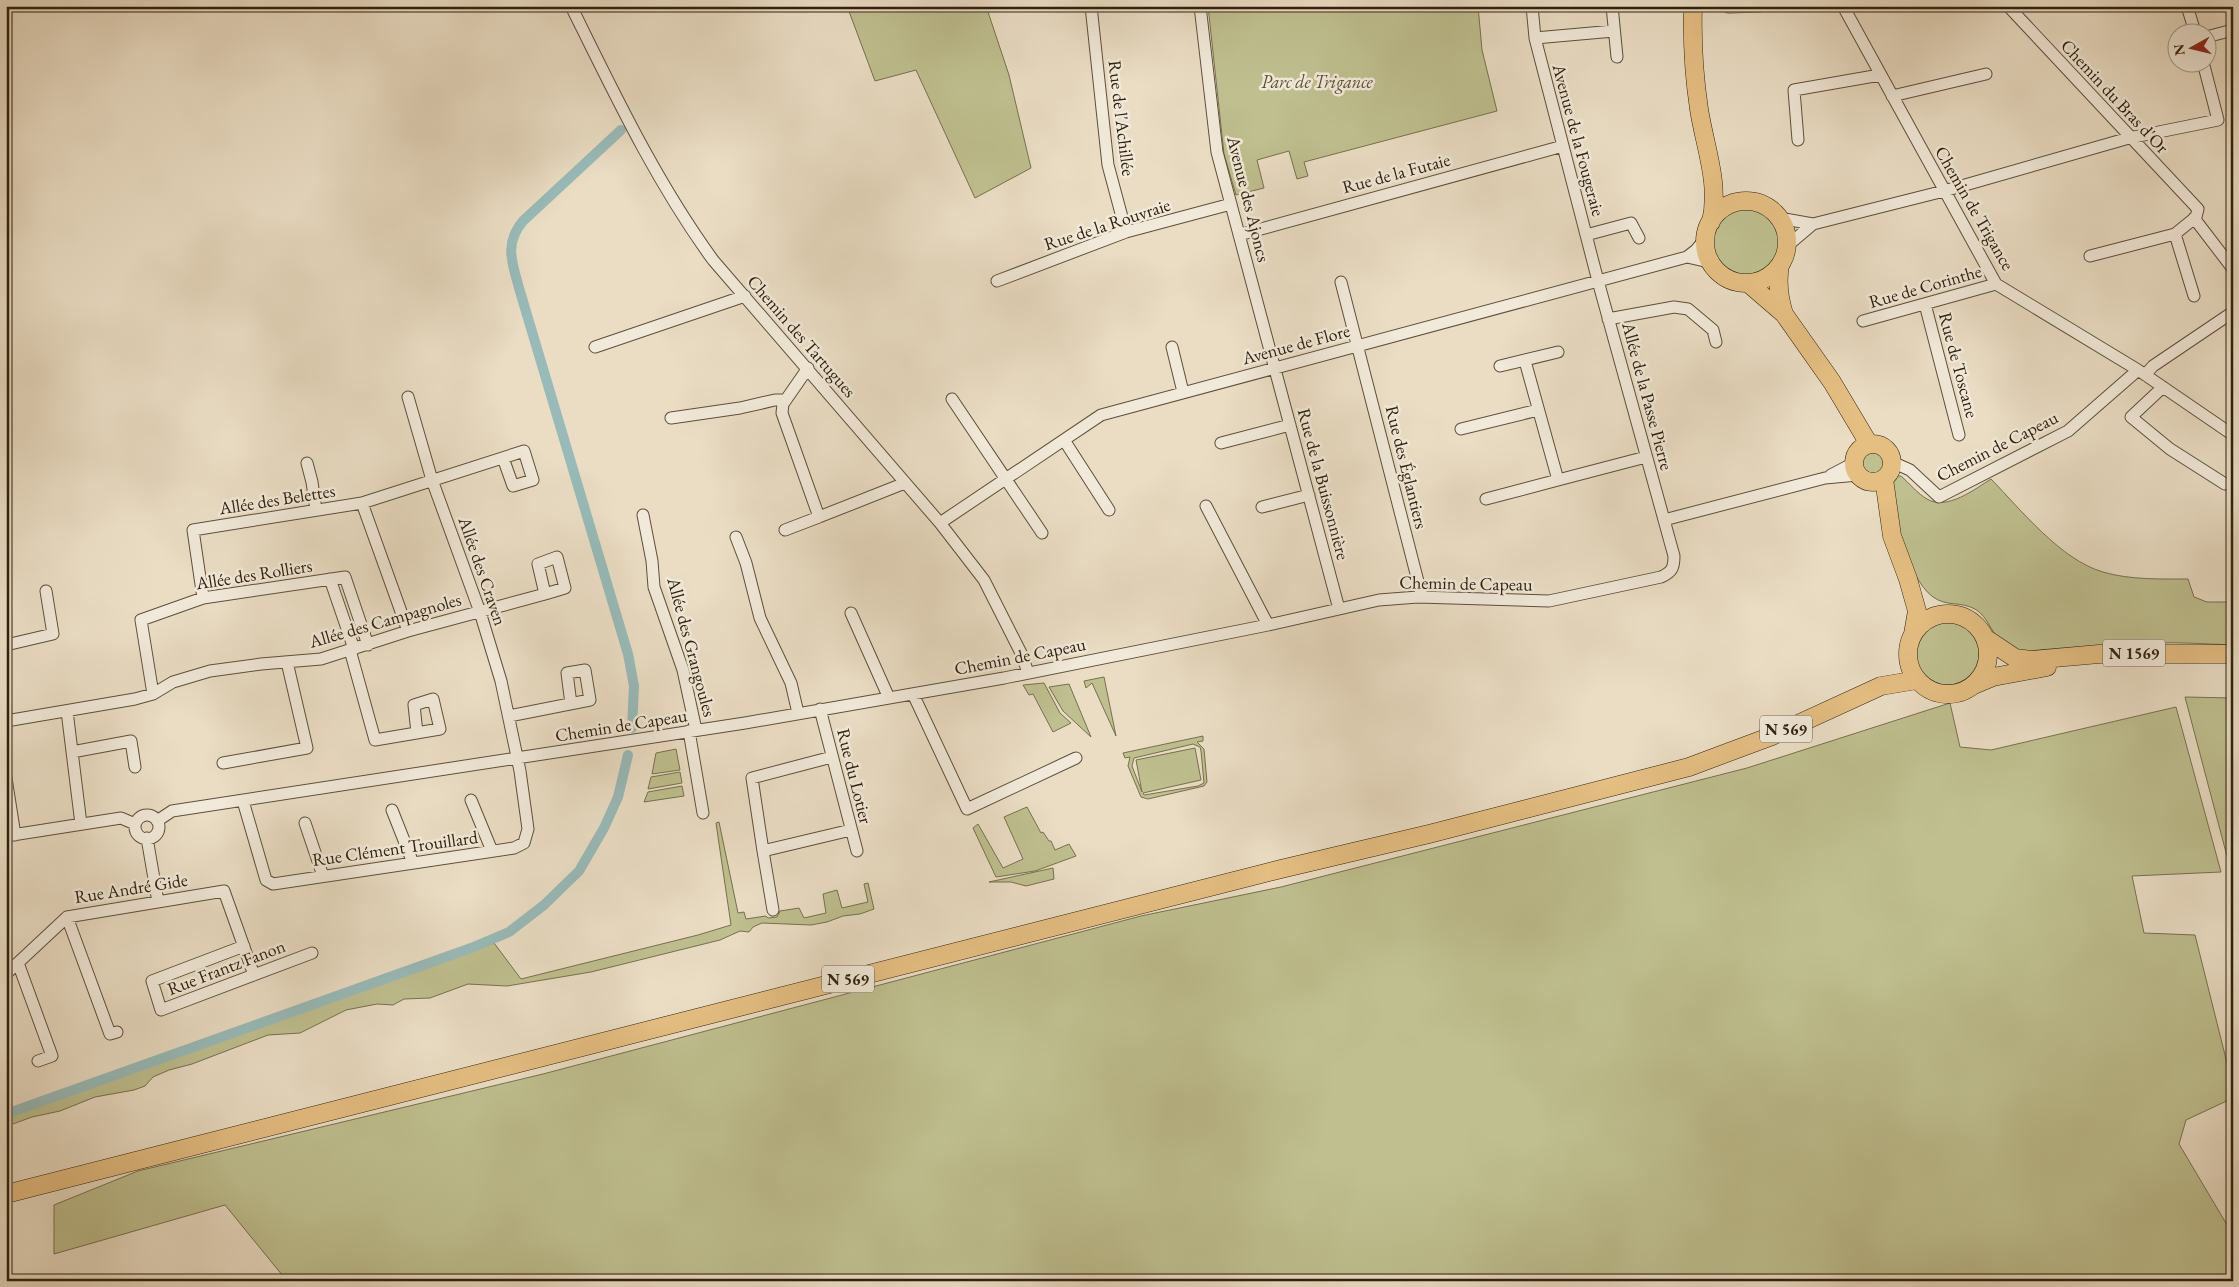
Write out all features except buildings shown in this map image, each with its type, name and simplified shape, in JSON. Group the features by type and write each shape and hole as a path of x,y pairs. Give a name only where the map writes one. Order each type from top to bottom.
{"main road":[{"path":"1693,6 1695,80 1704,136 1713,171 1715,194 1708,230 1708,256 1712,265 1728,279 1748,283 1766,278 1780,265"},
{"path":"1713,171 1728,189 1746,201 1759,203 1770,209 1780,218 1787,236 1787,246 1780,265 1778,279 1784,314"},
{"path":"1708,230 1726,207 1746,201"},
{"path":"1748,283 1784,314 1832,382 1852,415 1865,466 1888,513 1892,536 1908,579 1917,611 1913,634"},
{"path":"1882,446 1891,456 1892,462 1889,475 1865,466 1882,446"},
{"path":"1908,579 1932,606 1971,621 1985,638 2015,658 2031,660 2083,656"},
{"path":"1913,634 1929,618 1940,614 1951,614"},
{"name":"N 569","path":"1880,686 1901,665 1908,653 1913,634"},
{"path":"1974,685 1983,675 1988,663 1988,650 1985,638"},
{"path":"1908,653 1912,672 1918,680 1927,688 1938,693 1951,694 1963,692 1993,677 2052,666 2083,656"},
{"name":"N 1569","path":"2083,656 2098,654 2233,654"},
{"name":"N 569","path":"6,1194 1281,869 1439,832 1689,768 1772,736 1880,686 1918,680"}],"street":[{"name":"Chemin des Tartugues","path":"571,6 630,123 688,225 713,260 906,482 984,580 1022,655 1028,673"},
{"name":"Rue de l'Achillée","path":"1091,6 1108,165 1126,232"},
{"name":"Avenue des Ajoncs","path":"1200,6 1217,152 1274,367"},
{"name":"Avenue de la Fougeraie","path":"1532,6 1535,38 1598,281"},
{"path":"1612,6 1617,57"},
{"path":"1728,7 1760,6"},
{"name":"Chemin de Trigance","path":"1842,6 1996,284 2142,372 2233,435"},
{"name":"Chemin du Bras d'Or","path":"2008,6 2196,214 2233,269"},
{"path":"2188,6 2192,22"},
{"path":"2216,34 2233,30"},
{"path":"1535,38 1614,31"},
{"path":"1780,218 1813,224 1944,192 2129,138 2218,120 2206,72"},
{"path":"1892,96 1986,74"},
{"path":"1798,140 1794,90 1880,75"},
{"name":"Rue de la Futaie","path":"1239,235 1563,146"},
{"name":"Rue de la Rouvraie","path":"997,281 1126,232 1230,204"},
{"path":"2090,256 2175,234 2196,214"},
{"path":"1586,235 1631,223 1640,238"},
{"path":"1787,246 1813,224"},
{"name":"Avenue de Flore","path":"940,523 1101,415 1687,257 1696,250 1708,230"},
{"path":"2175,234 2194,296"},
{"path":"1687,257 1709,262 1712,265"},
{"name":"Allée de la Passe Pierre","path":"1598,281 1664,520"},
{"name":"Rue des Églantiers","path":"1341,282 1422,597"},
{"name":"Rue de Corinthe","path":"1863,321 1996,284"},
{"path":"595,347 745,296"},
{"name":"Rue de Toscane","path":"1925,304 1959,435"},
{"path":"1608,319 1674,307 1688,308 1713,330 1716,342"},
{"path":"2142,372 2233,312"},
{"path":"1172,347 1183,392"},
{"path":"1500,366 1558,352"},
{"path":"1525,361 1558,480"},
{"name":"Rue de la Buissonnière","path":"1274,367 1339,609"},
{"path":"808,368 786,400 782,413 819,517"},
{"name":"Chemin de Capeau","path":"1892,462 1910,470 1939,497 2068,431 2142,372"},
{"path":"2163,387 2131,417 2170,449 2225,484"},
{"name":"Allée des Craven","path":"408,397 432,480 480,612 509,716 517,758"},
{"path":"952,399 1042,533"},
{"path":"672,418 740,408 775,400 786,400"},
{"path":"1461,429 1538,410"},
{"path":"1222,443 1290,425"},
{"path":"1064,440 1109,510"},
{"path":"1486,499 1646,457"},
{"name":"Allée des Belettes","path":"203,598 193,530 362,503 503,458"},
{"path":"307,463 316,510"},
{"path":"1664,520 1865,466"},
{"path":"785,530 906,482"},
{"path":"1262,507 1309,496"},
{"path":"362,503 408,630"},
{"path":"1206,506 1268,626"},
{"name":"Allée des Grangoules","path":"642,514 652,561 654,587 683,670 704,813"},
{"name":"Chemin de Capeau","path":"157,821 172,811 693,731 913,694 1268,626 1379,600 1422,597 1549,602 1660,577 1671,572 1674,566 1674,556 1664,520"},
{"path":"736,537 746,563 760,618 791,683 798,713"},
{"name":"Allée des Rolliers","path":"153,694 141,620 203,598 345,577 368,644"},
{"name":"Allée des Rolliers","path":"330,580 352,650 375,740 417,733"},
{"path":"6,645 54,634 46,591"},
{"name":"Allée des Campagnoles","path":"6,721 153,694 173,682 210,671 320,659 408,630 545,594"},
{"path":"852,614 889,698"},
{"path":"223,763 307,748 287,662"},
{"path":"913,694 968,809 1076,758"},
{"path":"509,716 571,704"},
{"name":"Rue du Lotier","path":"820,709 857,851"},
{"path":"67,711 81,824"},
{"path":"72,752 131,741 135,767"},
{"path":"773,910 752,778 832,757"},
{"name":"Rue Clément Trouillard","path":"243,801 266,880 273,884 514,848 524,842 528,829 517,758"},
{"path":"6,778 11,836 122,818 135,824"},
{"path":"470,800 492,851"},
{"path":"392,810 413,863"},
{"path":"145,815 152,816 157,821 158,831 154,836 147,838 138,834 135,824 138,818 145,815"},
{"path":"305,823 323,876"},
{"path":"764,851 851,830"},
{"path":"147,838 158,902"},
{"name":"Rue André Gide","path":"6,974 67,916 224,891 244,946"},
{"path":"67,916 110,1034 117,1032"},
{"path":"244,946 254,975"},
{"name":"Rue Frantz Fanon","path":"244,946 152,980 161,1010 312,953"},
{"path":"18,963 52,1056 38,1061"}],"green space":[{"path":"847,6 986,6 1009,75 1031,168 975,198 916,70 875,81"},
{"name":"Parc de Trigance","path":"1208,6 1478,6 1482,50 1497,111 1304,162 1308,176 1297,179 1289,151 1257,160 1264,188 1236,195 1224,154"},
{"path":"1739,207 1753,207 1765,212 1775,222 1780,234 1780,248 1775,260 1765,270 1753,275 1739,275 1727,270 1717,260 1712,248 1712,234 1717,222 1727,212"},
{"path":"1873,452 1881,455 1884,463 1881,471 1873,474 1865,471 1862,463 1865,455"},
{"path":"1896,476 1901,476 1927,499 1935,502 1952,501 1991,479 2042,533 2072,557 2087,566 2113,575 2188,579 2194,597 2207,602 2233,602 2233,645 2136,643 2041,653 2028,652 2004,644 1996,636 1980,612 1964,605 1938,600 1924,588 1909,560 1898,527 1889,482"},
{"path":"1947,621 1965,626 1970,630 1974,635 1979,653 1974,671 1970,676 1965,680 1947,685 1929,680 1924,676 1920,671 1915,653 1920,635 1924,630 1929,626"},
{"path":"1104,677 1116,736 1092,683 1086,688 1084,681"},
{"path":"1044,683 1060,713 1071,723 1053,732 1033,694 1029,695 1023,685"},
{"path":"1069,684 1091,737 1063,711 1049,687"},
{"path":"2185,697 2233,698 2233,879"},
{"path":"1950,703 1960,747 1991,750 2176,707 2221,872 2132,876 2144,933 2195,935 2233,1087 2233,1098 2186,1120 2179,1144 2233,1235 2233,1281 287,1281 225,1205 54,1254 54,1205 138,1171 543,1074 1141,916 1281,887 1747,768"},
{"path":"1203,736 1203,741 1197,742 1204,749 1207,782 1204,786 1148,799 1141,797 1128,766 1130,757 1125,758 1123,753","holes":["1193,744 1200,747 1204,783 1198,786 1144,795 1143,793 1201,780 1195,748 1136,760 1142,792 1132,766 1134,758"]},
{"path":"676,749 680,770 652,774 656,753"},
{"path":"680,772 682,783 648,789 651,777"},
{"path":"682,786 684,796 644,802 648,792"},
{"path":"1027,807 1041,833 1043,832 1051,841 1055,850 1069,844 1076,856 1035,871 996,877 973,828 978,824 1003,868 1023,859 1004,817"},
{"path":"719,822 738,913 744,912 746,919 766,916 768,918 777,917 780,911 799,908 804,918 826,913 823,894 837,890 842,908 868,902 864,884 868,883 874,909 811,925 762,923 753,927 749,932 740,931 720,940 591,972 507,986 468,984 430,998 404,999 393,1005 377,1004 346,1010 300,1033 268,1035 192,1064 169,1070 153,1077 145,1086 134,1090 95,1097 60,1111 32,1117 13,1124 6,1123 6,1118 494,943 521,979 731,925 716,823"},
{"path":"1053,868 1054,879 1026,886 1011,882 989,882"}],"waterway":[{"path":"621,130 523,221 513,238 511,253 519,288 628,654 634,686 632,728"},
{"path":"6,1114 471,948 509,932 544,905 579,871 604,828 618,797 628,755"}]}
